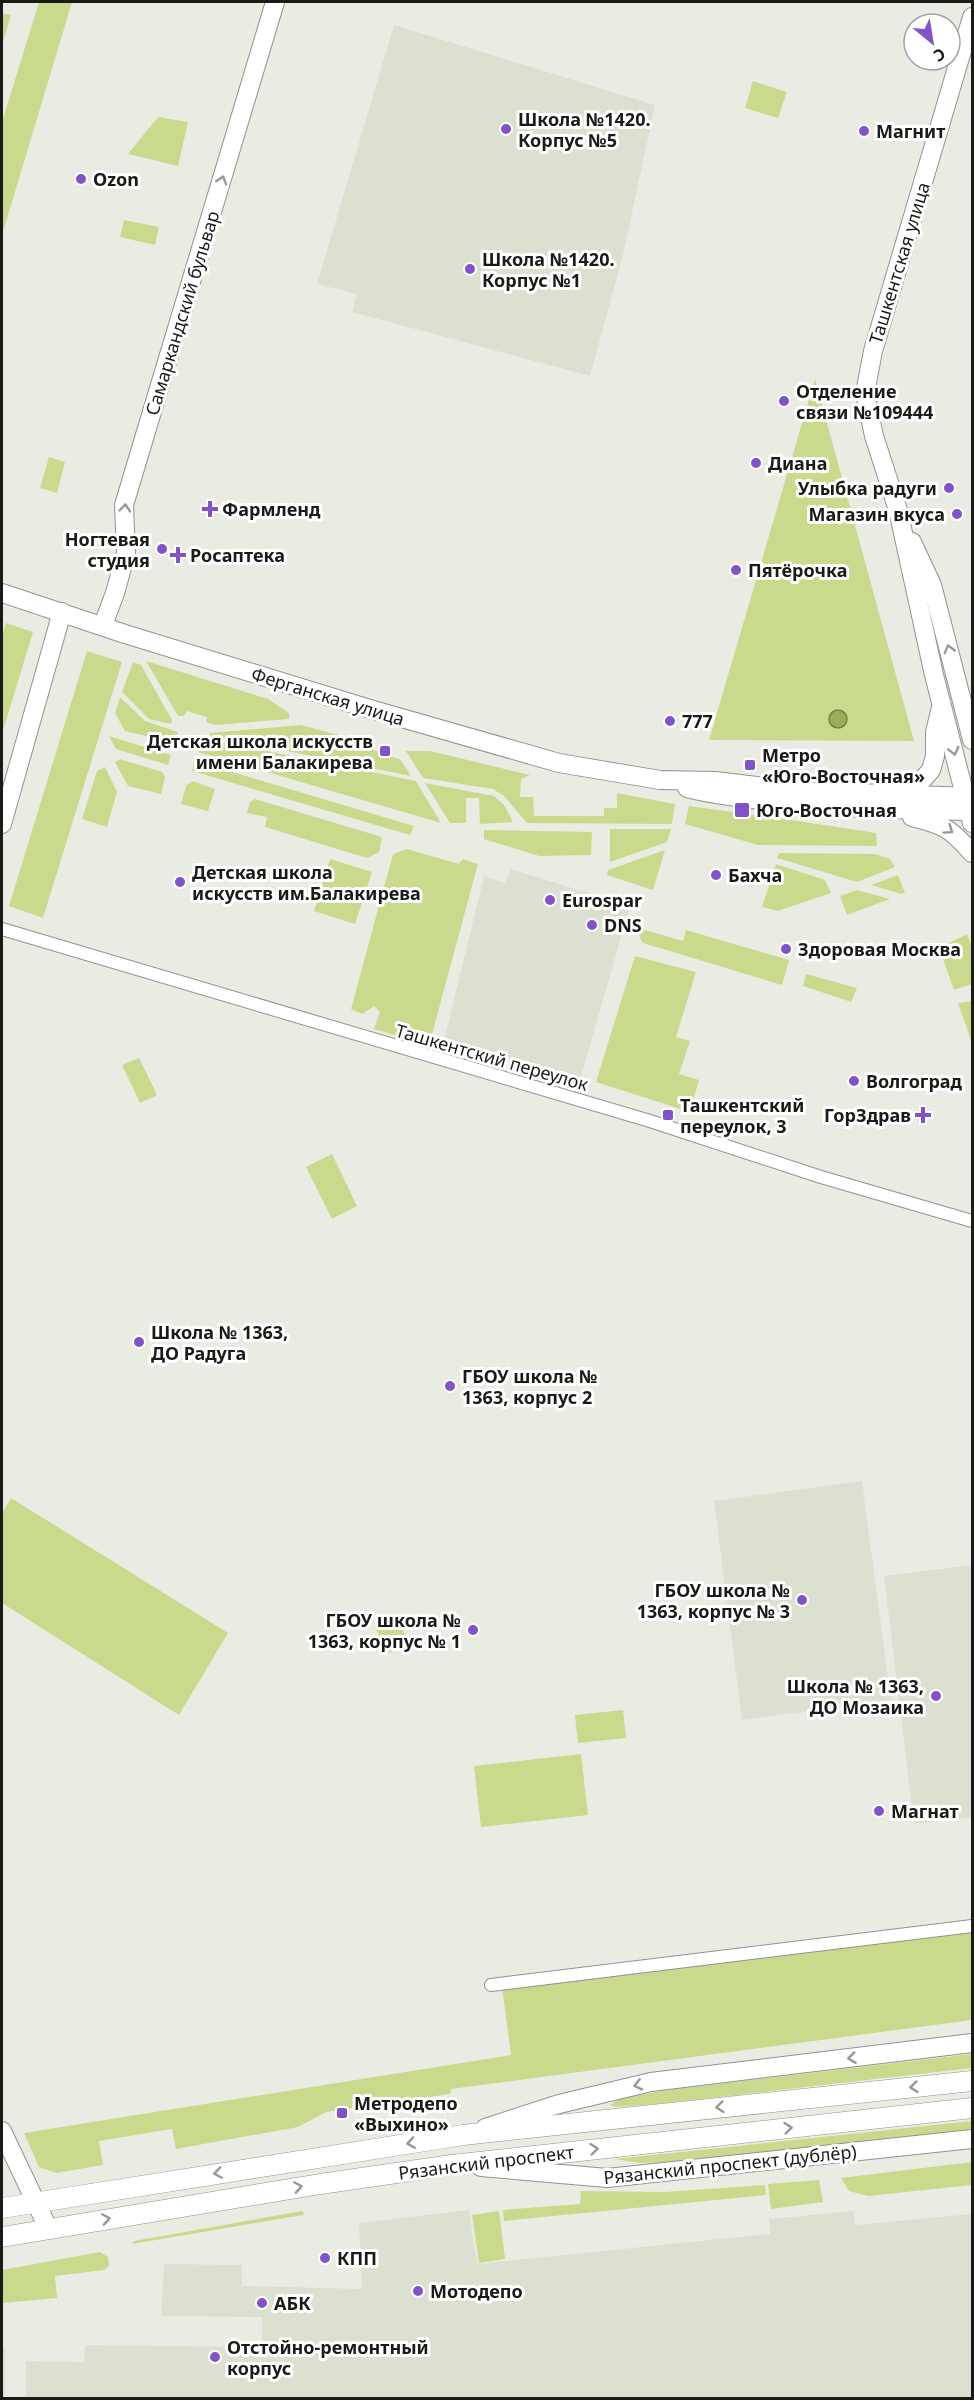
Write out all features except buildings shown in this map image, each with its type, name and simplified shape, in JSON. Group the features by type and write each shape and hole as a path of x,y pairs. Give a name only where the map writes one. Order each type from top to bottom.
{"main road":[{"name":"Рязанский проспект","path":"2,2208 463,2135 972,2081"},
{"name":"Рязанский проспект","path":"2,2237 320,2184 452,2165 972,2108"}],"street":[{"name":"Самаркандский бульвар","path":"103,625 115,593 126,552 124,505 275,2"},
{"name":"Ташкентская улица","path":"970,808 942,704 898,510 874,436 866,393 873,351 972,17"},
{"name":"Ташкентская улица","path":"898,510 932,585 968,712 972,740"},
{"name":"Ферганская улица","path":"2,592 496,746 559,762 660,780 715,781 878,802 970,808"},
{"path":"2,824 62,612"},
{"path":"878,802 922,779 931,770 935,756 935,732 942,704"},
{"path":"878,802 941,825 952,831 972,853"},
{"name":"Ташкентский переулок","path":"2,930 650,1121 820,1177 972,1221"},
{"path":"491,1985 972,1926"},
{"path":"463,2135 559,2103 651,2082 972,2043"},
{"path":"2,2131 48,2228"},
{"name":"Рязанский проспект (дублёр)","path":"452,2165 607,2178 972,2139"}],"shaded area":[{"path":"39,2 72,2 2,235 2,122"},
{"path":"2,13 11,15 2,45"},
{"path":"394,25 655,105 623,255 590,376 352,312 357,294 317,284"},
{"path":"753,81 787,92 778,118 745,108"},
{"path":"158,117 188,122 178,166 128,154"},
{"path":"124,220 159,227 155,245 120,237"},
{"path":"815,379 914,741 709,740"},
{"path":"49,457 65,462 57,493 40,488"},
{"path":"6,623 33,632 2,734 2,636"},
{"path":"87,651 122,662 43,918 9,906"},
{"path":"146,661 268,699 289,713 289,719 215,725 206,722 207,717 187,711 184,716 178,716"},
{"path":"133,662 141,665 172,720 171,724 149,719 122,692"},
{"path":"120,697 145,721 178,732 176,743 125,731 115,713"},
{"path":"834,710 842,710 847,715 845,726 834,728 829,723 829,715"},
{"path":"301,725 368,743 371,749 401,760 411,776 209,735 210,733"},
{"path":"109,736 171,755 168,765 116,749"},
{"path":"202,738 416,781 441,823 198,752"},
{"path":"406,751 430,751 530,775 521,779 520,797 533,797 534,816 604,816 604,808 617,808 617,793 675,804 672,824 527,823 504,796 493,789 423,778"},
{"path":"120,759 162,772 165,777 161,794 128,786 115,762"},
{"path":"195,761 414,826 410,835 192,771"},
{"path":"105,767 117,792 107,827 82,819 97,771"},
{"path":"192,781 215,789 208,811 181,804 186,786"},
{"path":"425,783 494,796 504,805 513,822 480,824 479,798 466,798 466,823 450,823"},
{"path":"255,799 382,837 379,852 367,858 265,827 267,817 247,813 250,802"},
{"path":"689,806 876,833 877,846 758,845 685,824"},
{"path":"610,829 671,829 667,842 610,862"},
{"path":"484,830 592,832 591,855 539,856 484,839"},
{"path":"407,849 459,864 463,859 478,864 429,1045 374,1029 380,1012 374,1006 362,1014 351,1009 393,854"},
{"path":"665,850 653,890 607,875 608,870"},
{"path":"779,853 875,854 890,859 895,867 857,882 777,858"},
{"path":"330,859 372,872 355,924 314,911"},
{"path":"776,864 825,880 831,893 778,911 762,907"},
{"path":"511,869 630,906 580,1080 444,1041 484,876 505,883"},
{"path":"898,875 905,893 901,894 871,885"},
{"path":"857,890 890,899 847,915 840,896"},
{"path":"638,928 683,941 686,930 789,960 782,985 643,943"},
{"path":"967,934 972,946 972,984 954,990 939,948"},
{"path":"635,956 696,972 676,1037 690,1041 679,1074 699,1080 690,1112 596,1082"},
{"path":"806,974 857,988 851,1002 803,986"},
{"path":"972,1001 972,1043 958,1003"},
{"path":"139,1058 157,1095 140,1103 122,1065"},
{"path":"332,1154 357,1206 332,1219 306,1167"},
{"name":"ГБОУ школа № 1363, корпус № 3","path":"862,1481 891,1700 742,1720 714,1501"},
{"path":"11,1498 228,1633 179,1715 2,1603 2,1513"},
{"name":"Школа № 1363, ДО Мозаика","path":"972,1565 972,1817 914,1824 884,1576"},
{"path":"394,1615 409,1641 389,1653 374,1626"},
{"path":"623,1710 626,1738 578,1743 575,1715"},
{"path":"581,1754 588,1815 481,1827 474,1766"},
{"path":"972,1928 972,2020 451,2089 450,2094 326,2112 298,2127 176,2149 172,2129 99,2141 103,2165 56,2173 39,2167 24,2133 511,2055 502,1987"},
{"path":"972,2054 972,2068 657,2104 616,2107 610,2105 619,2099 667,2090"},
{"path":"972,2121 972,2130 719,2161 639,2163 615,2159"},
{"path":"972,2162 972,2185 868,2196 849,2191 841,2178"},
{"path":"819,2180 823,2202 771,2209 768,2184"},
{"path":"765,2185 766,2195 504,2221 503,2210 580,2204 581,2191 665,2192"},
{"path":"469,2210 477,2264 770,2234 769,2219 854,2211 855,2225 972,2214 972,2398 26,2398 26,2361 84,2362 85,2345 262,2347 262,2317 161,2316 164,2264 242,2265 242,2286 362,2289 359,2223"},
{"path":"302,2211 303,2215 132,2244 134,2241"},
{"path":"499,2211 505,2259 479,2263 472,2215"},
{"path":"100,2252 108,2257 109,2266 104,2270 55,2276 57,2298 2,2303 2,2270"},
{"path":"2,2347 5,2347 5,2398 2,2398"}],"place":[{"name":"Школа №1420. Корпус №5","path":"506,129"},
{"name":"Магнит","path":"864,131"},
{"name":"Ozon","path":"81,179"},
{"name":"Школа №1420. Корпус №1","path":"470,269"},
{"name":"Отделение связи №109444","path":"784,401"},
{"name":"Диана","path":"756,463"},
{"name":"Улыбка радуги","path":"949,488"},
{"name":"Фармленд","path":"210,509"},
{"name":"Магазин вкуса","path":"957,514"},
{"name":"Ногтевая студия","path":"162,549"},
{"name":"Росаптека","path":"178,555"},
{"name":"Пятёрочка","path":"736,570"},
{"name":"777","path":"670,721"},
{"name":"Детская школа искусств имени Балакирева","path":"385,751"},
{"name":"Метро «Юго-Восточная»","path":"750,765"},
{"name":"Юго-Восточная","path":"742,810"},
{"name":"Бахча","path":"716,875"},
{"name":"Детская школа искусств им.Балакирева","path":"180,882"},
{"name":"Eurospar","path":"550,900"},
{"name":"DNS","path":"592,925"},
{"name":"Здоровая Москва","path":"786,949"},
{"name":"Волгоград","path":"854,1081"},
{"name":"Ташкентский переулок, 3","path":"668,1115"},
{"name":"ГорЗдрав","path":"923,1115"},
{"name":"Школа № 1363, ДО Радуга","path":"139,1342"},
{"name":"ГБОУ школа № 1363, корпус 2","path":"450,1386"},
{"name":"ГБОУ школа № 1363, корпус № 3","path":"802,1600"},
{"name":"ГБОУ школа № 1363, корпус № 1","path":"473,1630"},
{"name":"Школа № 1363, ДО Мозаика","path":"936,1696"},
{"name":"Магнат","path":"879,1811"},
{"name":"Метродепо «Выхино»","path":"342,2113"},
{"name":"КПП","path":"325,2258"},
{"name":"Мотодепо","path":"418,2291"},
{"name":"АБК","path":"262,2303"},
{"name":"Отстойно-ремонтный корпус","path":"215,2357"}]}
